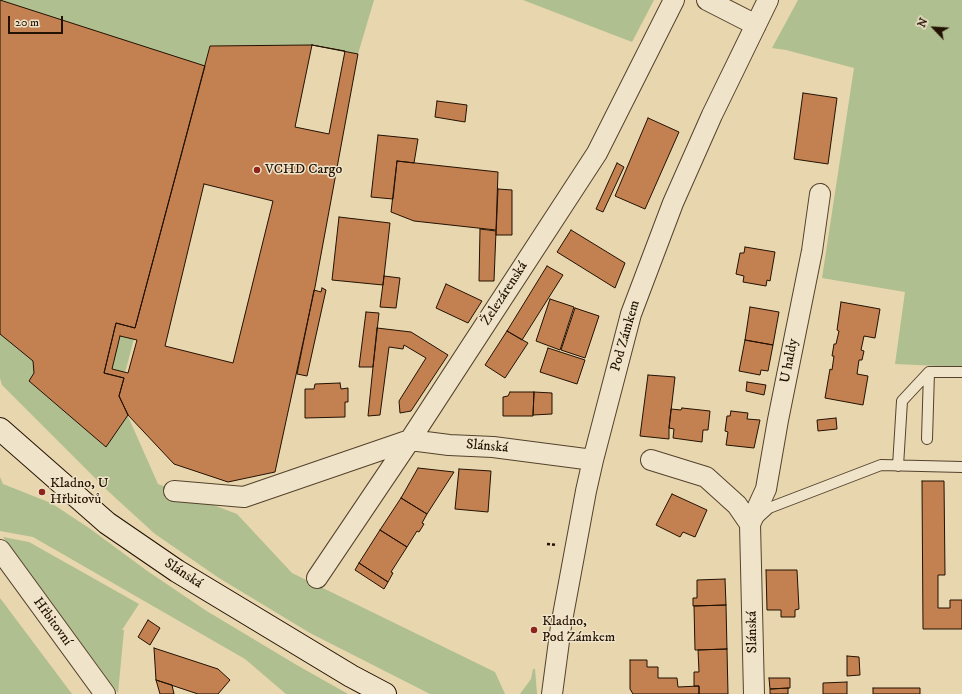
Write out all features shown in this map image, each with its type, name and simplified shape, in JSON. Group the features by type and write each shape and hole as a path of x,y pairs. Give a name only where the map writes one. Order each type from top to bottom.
{"main road":[{"name":"Slánská","path":"0,429 107,523 184,575 351,676 385,694"}],"street":[{"name":"Železárenská","path":"318,578 598,153 674,0"},
{"path":"707,0 756,25"},
{"name":"Pod Zámkem","path":"552,694 560,633 593,460 631,314 674,203 712,115 768,0"},
{"name":"U haldy","path":"750,524 766,489 778,420 812,251 820,194"},
{"name":"Slánská","path":"174,491 244,496 410,440 449,445 493,447 593,460"},
{"path":"651,460 706,477 737,505 750,524"},
{"name":"Slánská","path":"750,524 754,694"},
{"name":"Hřbitovní","path":"0,550 105,694"}],"lane":[{"path":"898,466 902,401 928,372 962,372"},
{"path":"927,439 928,372"},
{"path":"750,524 769,508 881,465 962,467"}],"green space":[{"path":"0,0 374,0 358,54 312,45 210,46 119,396 158,484 237,514 292,573 495,672 505,694 430,694 310,633 219,578 155,534 109,492 2,385 0,378"},
{"path":"523,0 654,0 632,42"},
{"path":"798,0 962,0 962,367 895,364 905,292 822,278 854,68 786,50 772,48"},
{"path":"0,477 3,484 51,503 205,610 348,694 286,694 245,659 33,537 0,531"},
{"path":"3,537 29,542 139,604 122,630 124,630 118,693"},
{"path":"0,598 72,694 0,694"},
{"path":"533,669 535,669 537,694 520,694 531,679"}],"building":[{"path":"0,0 205,66 135,328 116,323 104,373 124,378 119,396 128,415 106,447 29,381 34,373 33,361 0,334"},
{"path":"312,45 345,51 329,134 295,127"},
{"name":"VCHD Cargo","path":"312,45 358,54 315,287 275,472 228,482 174,464 128,415 119,396 124,378 104,373 116,323 135,328 210,46"},
{"path":"803,93 837,98 828,164 794,159"},
{"path":"437,101 467,105 465,122 435,117"},
{"path":"648,118 679,132 645,209 615,196"},
{"path":"378,135 418,139 414,163 397,161 393,199 371,197"},
{"path":"397,161 498,172 496,230 414,221 391,212"},
{"path":"617,163 624,167 603,212 596,209"},
{"path":"204,184 273,201 233,363 165,346"},
{"path":"498,189 512,190 512,235 496,235"},
{"path":"339,217 390,223 383,285 332,280"},
{"path":"480,229 496,231 494,281 479,281"},
{"path":"571,230 625,263 615,288 557,252"},
{"path":"745,247 775,252 770,281 767,280 766,286 743,282 744,276 736,274 740,253 744,253"},
{"path":"547,266 563,275 522,340 507,331"},
{"path":"384,276 400,278 396,308 380,307"},
{"path":"446,284 482,301 468,323 436,308"},
{"path":"322,288 326,290 307,376 297,374 314,290 321,292"},
{"path":"550,299 574,307 560,350 536,341"},
{"path":"841,302 880,309 875,338 864,336 861,350 864,351 862,360 859,360 857,374 868,376 863,405 825,398 830,369 832,370 834,344 836,344 839,331 837,330"},
{"path":"750,307 779,312 773,345 745,340"},
{"path":"575,308 599,316 585,358 561,350"},
{"path":"366,312 379,313 373,367 359,367"},
{"path":"377,328 411,332 448,355 411,411 400,413 399,401 426,358 404,345 403,349 389,347 380,415 368,416"},
{"path":"507,331 528,343 505,378 485,365"},
{"path":"120,336 137,340 128,373 112,369"},
{"path":"745,340 773,345 768,371 761,370 760,375 739,371"},
{"path":"548,348 585,360 577,384 540,372"},
{"path":"648,375 675,377 669,439 640,436"},
{"path":"747,382 766,385 764,395 746,391"},
{"path":"340,383 341,389 348,388 348,402 345,402 345,417 305,418 305,389 314,389 315,384"},
{"path":"510,392 534,392 533,416 503,416 503,397 508,396"},
{"path":"534,392 552,393 552,414 533,415"},
{"path":"682,408 710,411 708,430 703,430 702,442 673,438 674,429 669,428 671,409 681,410"},
{"path":"731,411 748,413 747,419 760,420 754,448 726,445 728,432 725,431 727,416 730,416"},
{"path":"836,418 837,429 818,431 817,420"},
{"path":"418,468 454,472 427,514 401,498"},
{"path":"459,469 491,471 488,512 455,509"},
{"path":"922,481 944,481 945,575 938,575 938,608 950,608 950,600 962,600 962,629 923,629"},
{"path":"672,494 707,510 695,537 683,532 680,537 656,525"},
{"path":"401,498 427,514 422,523 424,524 419,532 417,531 407,547 380,530"},
{"path":"380,530 407,547 391,572 393,573 388,582 359,563"},
{"path":"359,563 388,582 384,589 355,570"},
{"path":"766,570 797,570 799,609 795,610 795,617 781,617 781,610 767,610"},
{"path":"725,579 726,605 693,606 693,598 697,598 697,580"},
{"path":"726,605 727,649 695,650 694,606"},
{"path":"148,620 160,628 150,645 138,637"},
{"path":"154,648 218,669 230,680 218,694 198,694 156,680"},
{"path":"727,649 728,694 699,694 699,686 694,686 694,672 699,672 698,650"},
{"path":"847,656 859,657 860,675 847,676"},
{"path":"630,660 647,660 647,667 658,667 658,678 677,678 678,687 699,686 699,694 633,694 630,689"},
{"path":"769,678 790,678 790,688 770,689"},
{"path":"156,680 172,685 174,694 160,694"},
{"path":"847,682 847,694 823,694 823,683"},
{"path":"788,688 788,694 770,694 770,689"},
{"path":"873,688 920,688 920,694 873,694"}],"place":[{"name":"VCHD Cargo","path":"257,170"},
{"name":"Kladno, U Hřbitovů","path":"42,492"},
{"name":"Kladno, Pod Zámkem","path":"534,630"}]}
